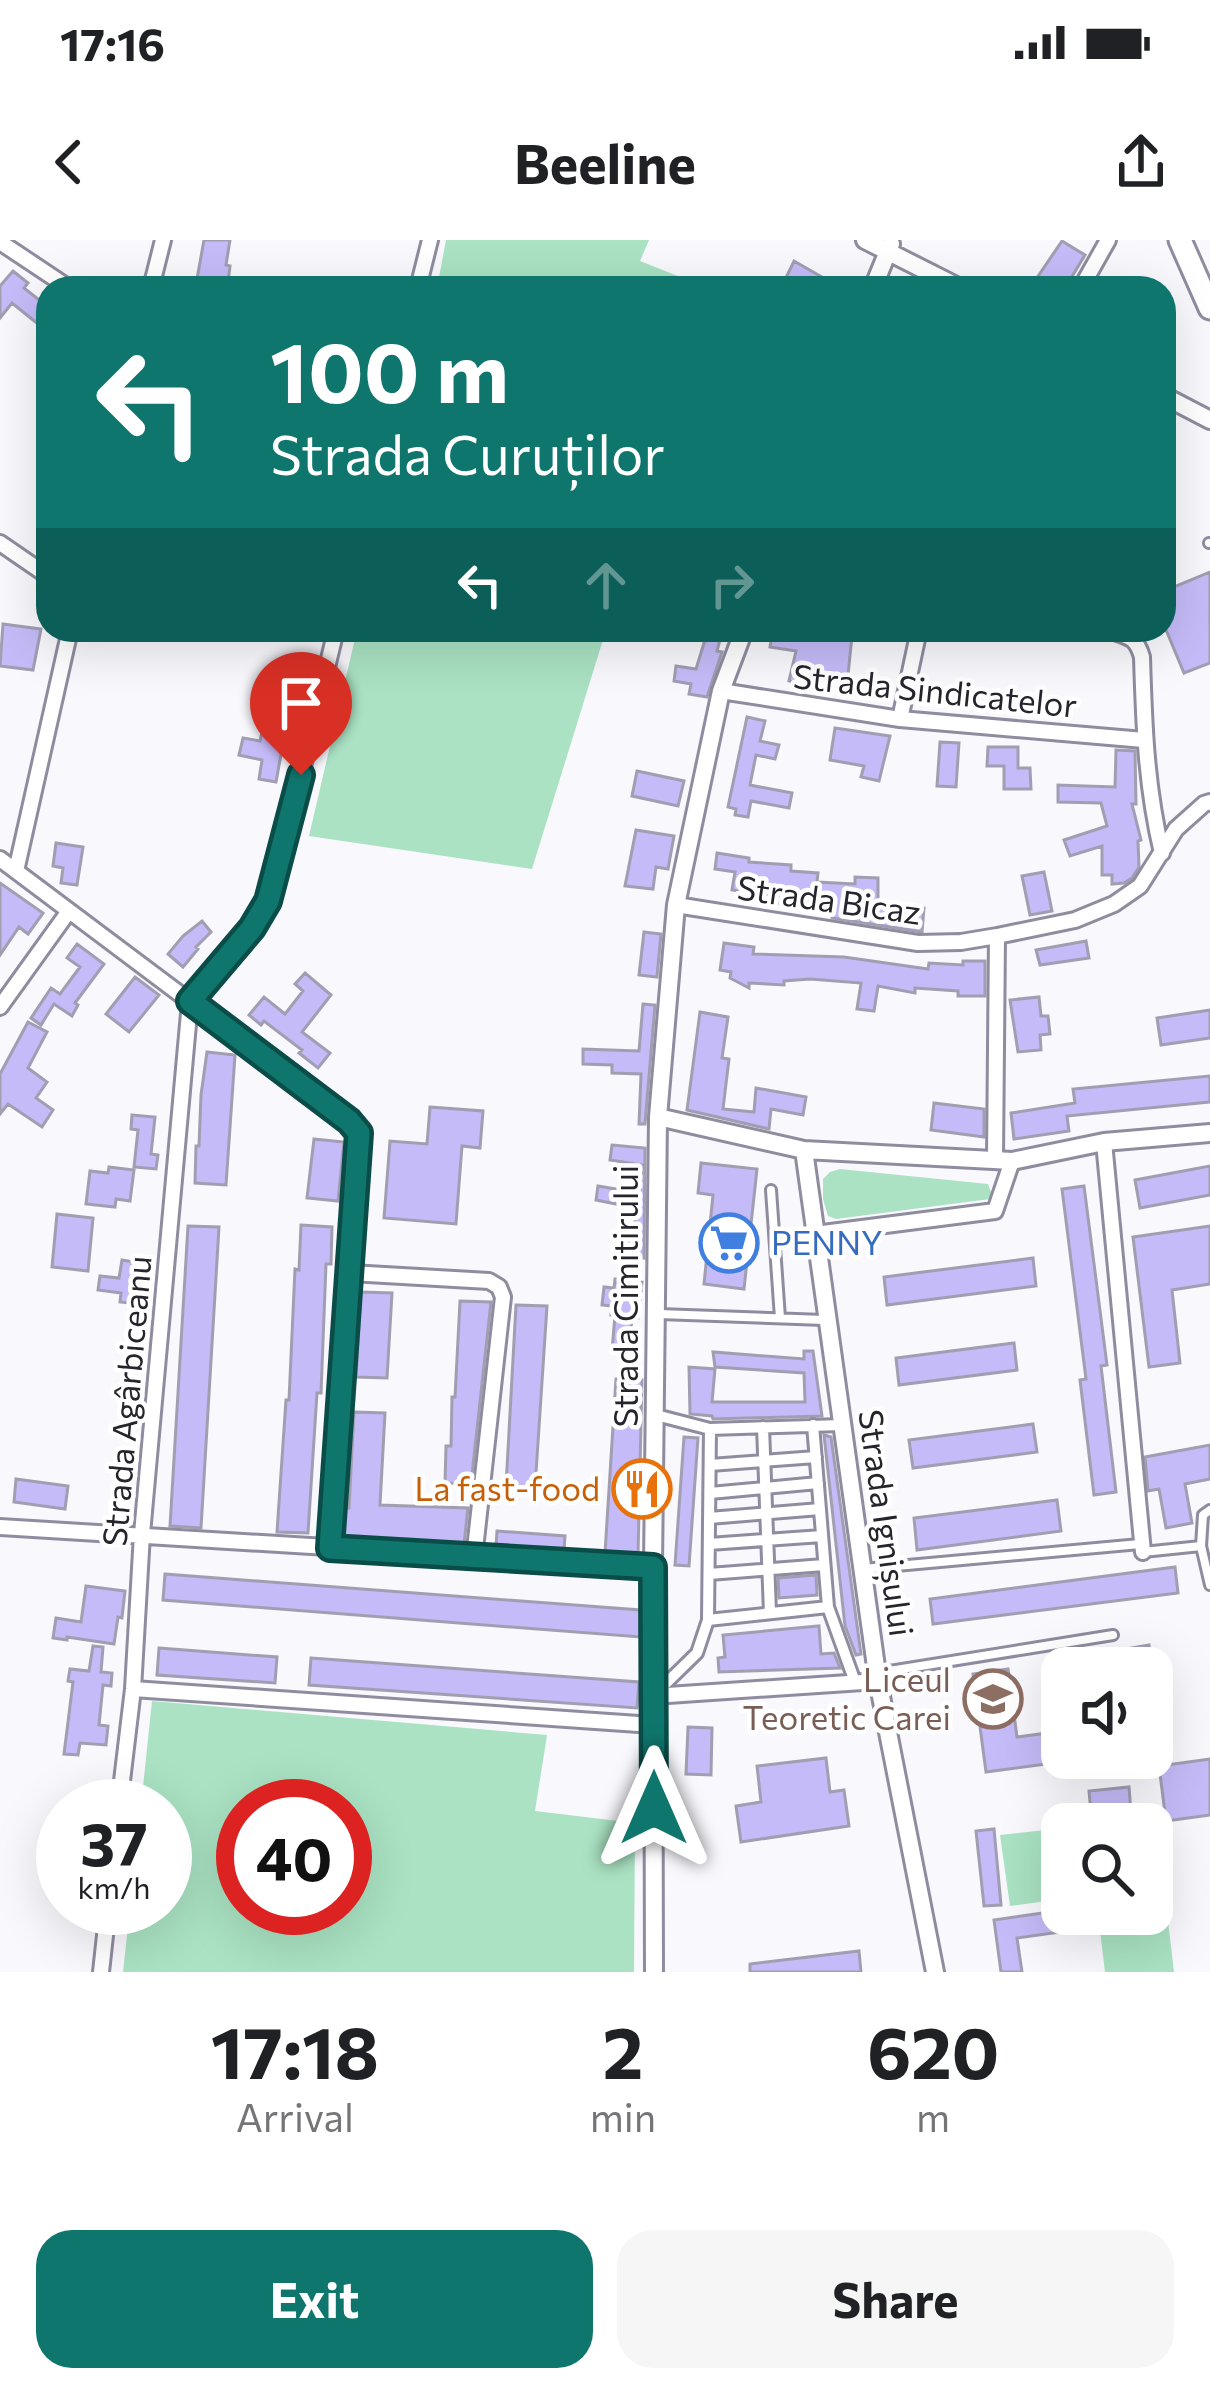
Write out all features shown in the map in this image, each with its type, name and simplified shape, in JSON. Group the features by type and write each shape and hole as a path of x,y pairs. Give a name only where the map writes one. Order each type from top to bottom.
{"main road":[{"path":"1180,240 1210,308"}],"street":[{"path":"155,276 163,240"},
{"path":"421,276 430,240"},
{"path":"865,240 890,245 940,276"},
{"path":"1088,276 1108,240"},
{"path":"0,242 51,276"},
{"path":"878,276 890,245"},
{"path":"1176,403 1210,421"},
{"path":"0,543 36,568"},
{"path":"16,871 67,642"},
{"path":"190,1001 252,928 268,901 333,642"},
{"name":"Strada Cimitirului","path":"654,1972 658,1117 676,905 721,691 739,642"},
{"path":"900,719 916,642"},
{"path":"1136,642 1142,657 1151,806 1162,853"},
{"name":"Strada Sindicatelor","path":"721,691 900,719 1144,740"},
{"name":"Strada Bicaz","path":"676,905 918,943 998,936 1076,920 1114,904 1140,886 1176,829 1210,802"},
{"path":"0,859 359,1133 330,1548"},
{"path":"0,1007 69,911"},
{"path":"815,1234 995,1211 1004,1160 998,936"},
{"name":"Strada Agârbiceanu","path":"122,1779 190,1001"},
{"path":"658,1117 804,1150 1004,1160 1104,1142 1210,1133"},
{"path":"1104,1142 1143,1548"},
{"name":"Strada Ignișului","path":"804,1150 877,1677 934,1972"},
{"path":"350,1273 489,1281 499,1287 503,1297 474,1558"},
{"path":"656,1414 710,1429 842,1425"},
{"path":"813,1426 828,1607 855,1682"},
{"path":"763,1427 770,1613"},
{"path":"653,1696 698,1653 709,1620 710,1429"},
{"path":"710,1465 816,1457"},
{"path":"710,1493 818,1483"},
{"path":"709,1518 820,1509"},
{"path":"0,1527 653,1567"},
{"path":"709,1544 822,1536"},
{"path":"709,1574 824,1564"},
{"path":"709,1620 828,1607"},
{"path":"653,1696 877,1677"},
{"path":"133,1688 653,1725"},
{"path":"101,1972 105,1935"}],"lane":[{"path":"771,1190 780,1318"},
{"path":"656,1313 826,1320"},
{"path":"1210,1510 1203,1515 1201,1546 1210,1585"},
{"path":"862,1569 1201,1546"},
{"path":"877,1677 1112,1634"}],"green space":[{"path":"446,240 649,240 640,261 678,276 439,276"},
{"path":"354,642 602,642 532,869 309,836"},
{"path":"840,1169 988,1184 990,1199 836,1219 828,1216 823,1179"},
{"path":"152,1701 547,1735 535,1811 635,1823 634,1972 123,1972 127,1935 192,1935 192,1779 144,1779"},
{"path":"1041,1830 1041,1902 1010,1906 1000,1835"},
{"path":"1101,1935 1170,1935 1174,1972 1105,1972"}],"building":[{"path":"204,240 230,240 229,276 198,276"},
{"path":"1062,241 1085,255 1072,276 1038,276"},
{"path":"794,261 820,276 787,276"},
{"path":"13,271 28,283 24,288 36,298 36,322 12,303 0,318 0,286"},
{"path":"1210,572 1210,663 1184,673 1171,642 1176,642 1176,586"},
{"path":"3,624 36,628 33,670 0,666"},
{"path":"704,642 719,642 717,651 722,652 707,697 689,694 691,684 674,681 676,666 696,669"},
{"path":"771,642 851,642 848,675 818,672 814,687 789,681 796,651 770,647"},
{"path":"273,672 298,676 276,782 259,779 262,760 239,755 243,738 260,741 267,707 261,706"},
{"path":"747,717 765,721 760,741 779,745 775,759 756,755 750,785 792,793 789,808 751,801 748,817 735,815 736,809 728,807"},
{"path":"835,728 890,736 879,781 861,777 864,766 830,760"},
{"path":"940,742 959,743 956,787 937,786"},
{"path":"988,747 1018,747 1018,768 1030,768 1031,789 1004,789 1004,766 987,766"},
{"path":"1116,750 1135,751 1136,804 1132,804 1141,840 1139,867 1132,878 1112,884 1112,875 1102,875 1102,846 1070,856 1064,840 1107,826 1101,803 1058,802 1058,785 1115,787"},
{"path":"637,771 684,781 678,806 632,796"},
{"path":"636,830 674,836 668,869 656,867 653,889 625,886"},
{"path":"56,843 83,847 77,885 61,883 63,868 53,866"},
{"path":"717,853 749,858 749,862 791,865 791,871 818,873 817,882 855,884 855,877 878,878 878,904 924,908 922,932 832,918 827,903 768,903 769,895 732,890 735,872 715,869"},
{"path":"1044,872 1052,911 1030,915 1022,876"},
{"path":"0,883 43,913 28,934 19,927 0,955"},
{"path":"202,921 211,932 183,967 168,954"},
{"path":"644,932 661,934 657,977 639,975"},
{"path":"1086,941 1089,958 1040,965 1036,950"},
{"path":"724,943 754,947 753,954 844,957 928,969 929,963 985,961 985,996 878,986 874,1011 857,1009 861,983 810,979 784,981 784,985 749,983 749,988 730,978 731,972 720,970"},
{"path":"77,944 104,964 75,1003 72,1016 54,1004 41,1025 31,1018 51,988 60,994 80,967 67,958"},
{"path":"305,973 331,995 302,1032 330,1053 318,1068 299,1053 302,1050 249,1015 264,997 285,1014 303,991 295,984"},
{"path":"135,977 159,995 129,1032 106,1014"},
{"path":"1039,997 1050,1034 1040,1035 1041,1050 1018,1052 1010,1000"},
{"path":"643,1004 655,1005 645,1124 639,1124 641,1074 612,1073 612,1065 583,1064 583,1049 639,1051"},
{"path":"1210,1010 1210,1038 1161,1045 1157,1018"},
{"path":"700,1012 728,1017 722,1058 729,1059 723,1109 754,1112 756,1088 806,1097 803,1115 771,1109 769,1129 687,1110"},
{"path":"28,1022 47,1032 28,1068 47,1082 36,1098 53,1110 42,1127 8,1104 0,1114 0,1074"},
{"path":"207,1052 235,1055 226,1185 195,1183"},
{"path":"1210,1076 1210,1102 1067,1116 1069,1131 1014,1139 1011,1113 1075,1103 1073,1089"},
{"path":"934,1103 984,1109 984,1137 931,1130"},
{"path":"430,1107 483,1111 480,1148 462,1146 456,1224 384,1218 390,1141 427,1144"},
{"path":"132,1115 155,1117 151,1154 158,1155 156,1169 134,1167 138,1130 131,1129"},
{"path":"314,1139 344,1142 338,1201 307,1198"},
{"path":"612,1145 645,1148 644,1258 625,1256 626,1241 633,1242 636,1208 596,1200 598,1186 640,1193 642,1165 610,1160"},
{"path":"701,1163 757,1169 744,1289 704,1284 713,1195 698,1193"},
{"path":"1210,1166 1210,1195 1140,1208 1135,1180"},
{"path":"109,1167 134,1170 130,1201 116,1199 115,1207 86,1204 90,1171 108,1173"},
{"path":"1084,1186 1107,1365 1101,1366 1116,1492 1094,1495 1080,1380 1086,1379 1062,1189"},
{"path":"57,1214 93,1218 88,1271 52,1267"},
{"path":"301,1225 332,1227 308,1533 277,1532"},
{"path":"188,1226 219,1227 201,1528 170,1526"},
{"path":"1210,1226 1210,1284 1172,1290 1180,1363 1149,1367 1133,1237"},
{"path":"1033,1258 1036,1286 887,1305 884,1277"},
{"path":"122,1260 134,1262 132,1280 143,1281 140,1304 120,1302 121,1293 98,1290 100,1276 119,1278"},
{"path":"615,1279 642,1282 629,1353 612,1351 615,1315 611,1315 612,1306 602,1305 604,1287 614,1288"},
{"path":"361,1292 392,1293 387,1378 356,1377"},
{"path":"460,1301 491,1302 471,1484 445,1483"},
{"path":"516,1305 547,1306 535,1488 506,1486"},
{"path":"1014,1343 1017,1370 899,1385 896,1358"},
{"path":"804,1351 813,1351 822,1416 713,1419 690,1414 689,1367 715,1369 712,1402 805,1402 804,1373 715,1367 713,1352 804,1359"},
{"path":"616,1379 642,1380 638,1555 605,1553"},
{"path":"354,1412 385,1413 380,1505 468,1508 464,1544 344,1537"},
{"path":"1033,1424 1037,1452 913,1468 909,1440"},
{"path":"824,1435 831,1437 861,1654 856,1655 845,1626"},
{"path":"684,1437 698,1438 689,1566 675,1565"},
{"path":"1210,1445 1210,1479 1185,1484 1192,1523 1166,1528 1159,1489 1148,1491 1145,1457"},
{"path":"16,1479 68,1486 65,1509 14,1502"},
{"path":"1057,1500 1061,1531 917,1550 914,1518"},
{"path":"497,1531 565,1536 564,1550 496,1546"},
{"path":"1175,1567 1178,1593 933,1624 930,1599"},
{"path":"165,1574 640,1610 640,1637 163,1600"},
{"path":"816,1575 817,1595 779,1598 778,1578"},
{"path":"86,1586 125,1591 114,1644 53,1638 56,1618 81,1622"},
{"path":"819,1626 821,1654 834,1653 840,1668 719,1672 718,1658 725,1657 723,1635"},
{"path":"93,1646 103,1647 101,1672 112,1673 111,1686 103,1685 99,1725 108,1726 106,1745 80,1743 78,1755 64,1754 73,1682 68,1681 70,1669 89,1671"},
{"path":"159,1648 277,1657 275,1683 157,1675"},
{"path":"311,1658 639,1682 637,1708 309,1685"},
{"path":"1008,1669 1017,1737 1041,1734 1041,1765 986,1772 973,1674"},
{"path":"688,1727 712,1728 711,1775 686,1774"},
{"path":"826,1758 830,1792 844,1790 849,1826 741,1842 736,1806 761,1802 757,1766"},
{"path":"1210,1759 1210,1815 1173,1820 1173,1803 1164,1803 1161,1779 1173,1779 1173,1764"},
{"path":"1129,1787 1130,1803 1090,1803 1089,1791"},
{"path":"994,1829 1001,1905 984,1906 976,1831"},
{"path":"1041,1913 1041,1935 1017,1938 1022,1972 1001,1972 994,1920"},
{"path":"859,1951 861,1972 750,1972 750,1964"}],"place":[{"name":"PENNY","path":"729,1243"},
{"name":"La fast-food","path":"642,1489"},
{"name":"Liceul Teoretic Carei","path":"993,1699"}],"route":[{"path":"301,775 268,901 252,928 190,1001 359,1133 330,1548 653,1567 654,1808"}]}
